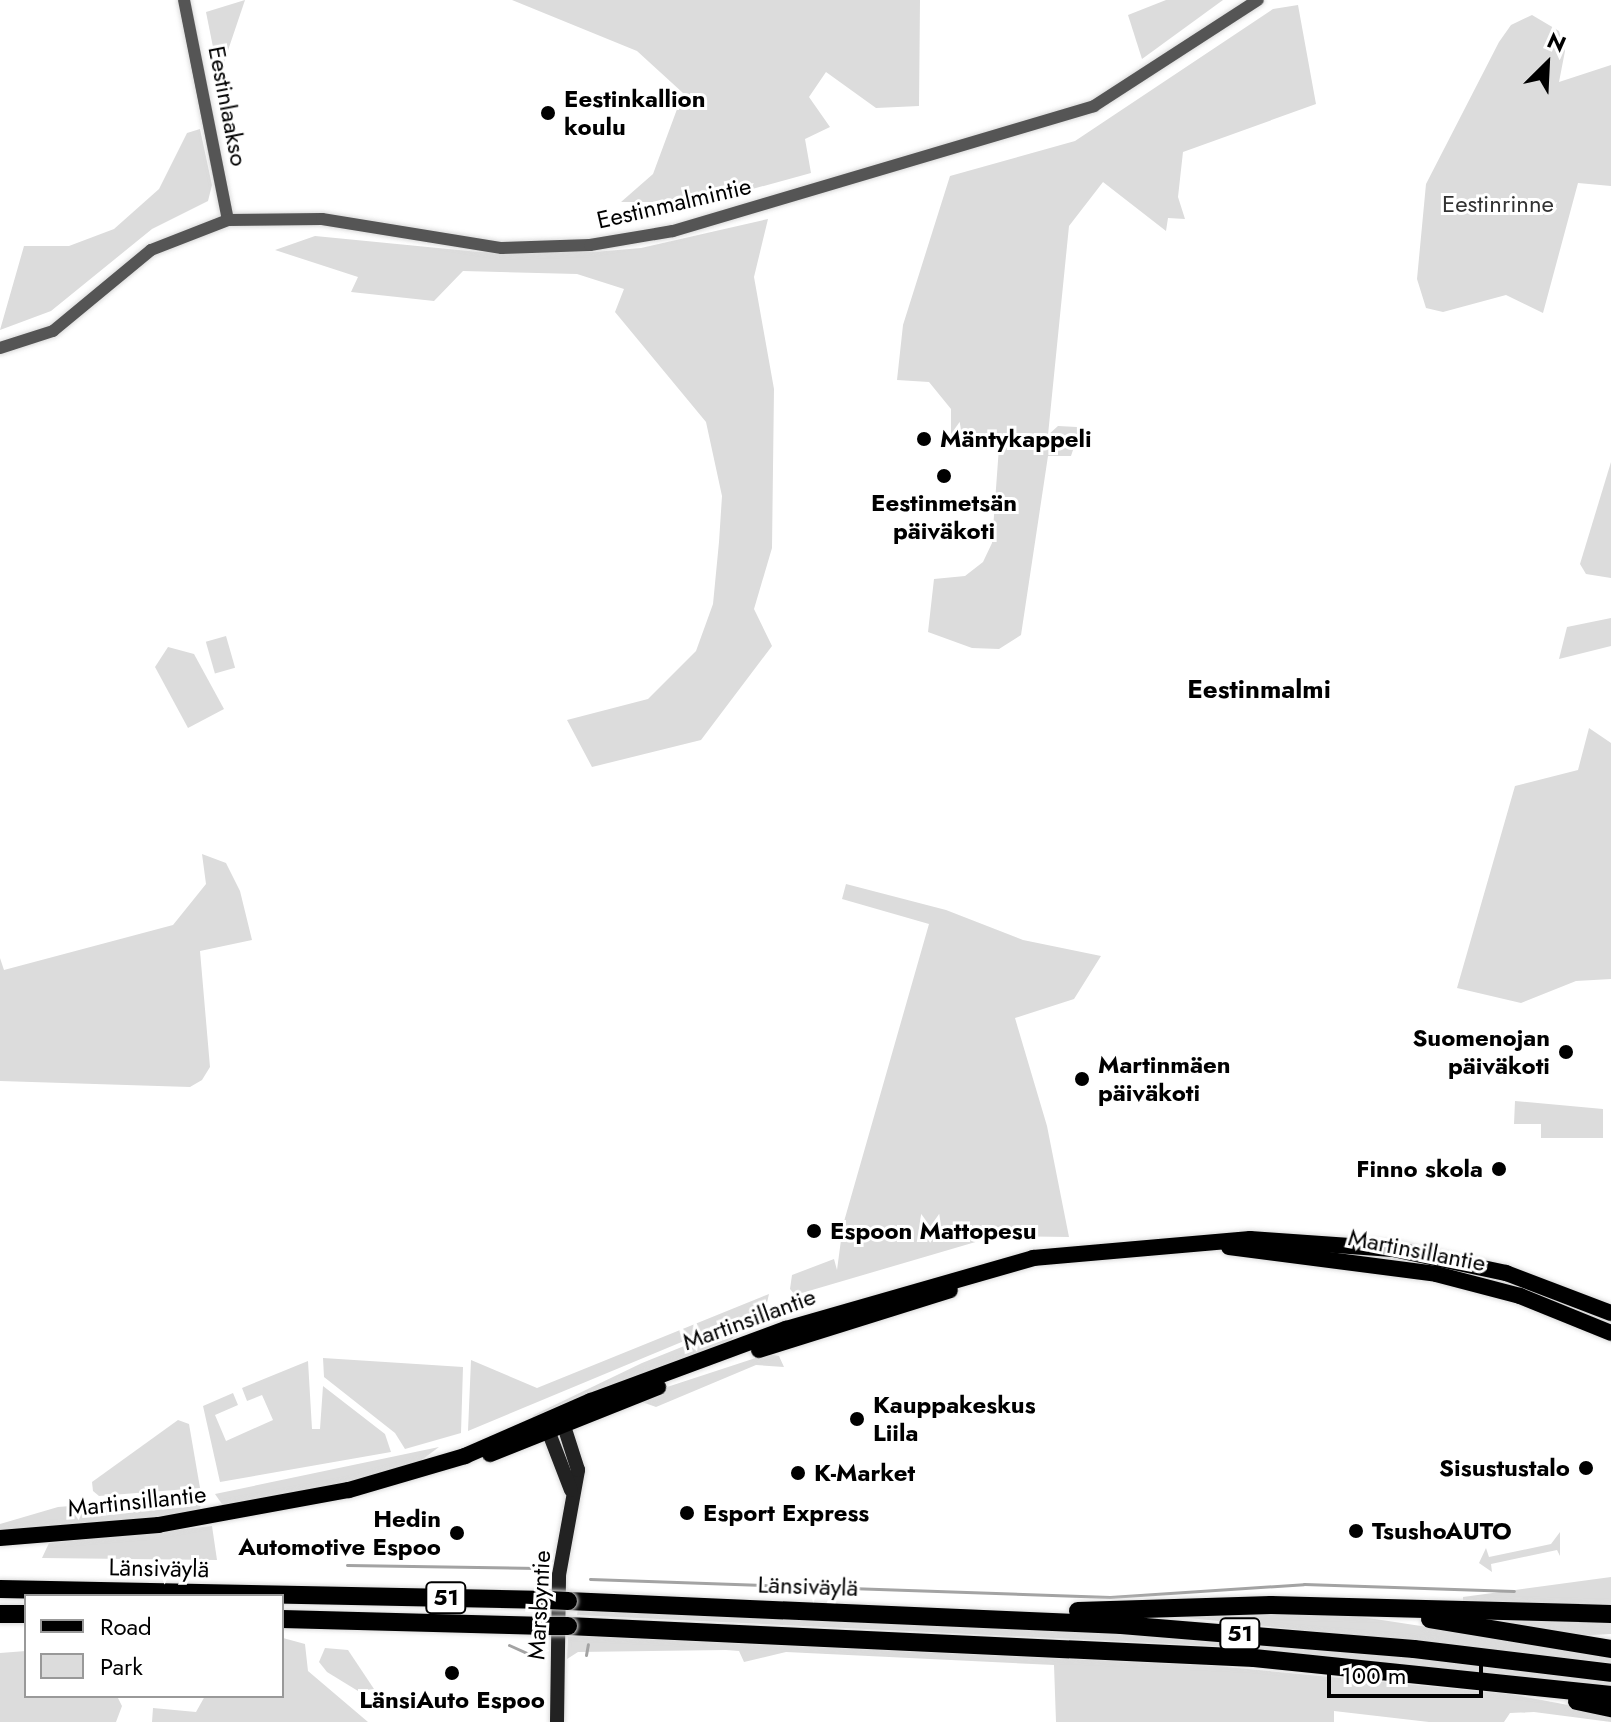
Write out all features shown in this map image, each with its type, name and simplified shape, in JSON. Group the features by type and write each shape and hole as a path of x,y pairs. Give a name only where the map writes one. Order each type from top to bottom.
{"highway":[{"name":"Länsiväylä","path":"0,1589 249,1594"},
{"name":"Länsiväylä","path":"284,1595 548,1600 1121,1625 1414,1649 1611,1673"},
{"path":"868,1612 912,1606 1611,1614"},
{"path":"1352,1609 1611,1649"},
{"path":"0,1614 24,1614"},
{"name":"Länsiväylä","path":"284,1619 568,1626 993,1643 1413,1673 1611,1695"},
{"path":"1413,1673 1611,1708"}],"main road":[{"name":"Martinsillantie","path":"0,1538 158,1525 300,1502 465,1456 492,1454 555,1426 768,1347 1059,1257 1207,1243 1290,1240 1437,1256 1535,1282 1611,1313"},
{"name":"Martinsillantie","path":"1207,1243 1436,1274 1520,1296 1611,1333"},
{"name":"Marsbyntie","path":"555,1426 571,1490 559,1575 557,1722"}],"street":[{"name":"Eestinlaakso","path":"184,0 228,220"},
{"name":"Eestinmalmintie","path":"0,348 53,331 151,250 228,220 322,219 502,248 590,245 673,231 1094,106 1258,0"}],"green space":[{"path":"245,0 219,77 206,12"},
{"path":"512,0 920,0 919,106 876,108 826,72 809,97 830,127 805,139 811,173 705,202 621,202 653,174 683,93 637,51"},
{"path":"1166,0 1223,0 1142,59 1128,15"},
{"path":"1298,5 1316,104 1183,152 1178,197 1185,219 1168,218 1166,231 1103,182 1069,226 1048,435 1058,426 1077,427 1077,438 1071,456 1048,456 1021,635 999,649 972,648 928,632 934,579 965,576 983,562 992,543 999,447 951,438 951,409 929,382 897,380 903,325 950,176 1075,141 1273,9"},
{"name":"Eestinrinne","path":"1532,15 1559,31 1565,51 1559,82 1611,65 1611,186 1578,183 1543,313 1506,295 1443,312 1426,308 1417,279 1426,184 1499,42 1511,25"},
{"path":"200,129 212,185 208,201 152,229 51,311 0,330 24,246 69,246 114,229 159,189 187,133"},
{"path":"768,219 754,277 774,389 772,548 754,609 772,646 701,740 592,767 567,720 648,699 696,651 713,604 722,496 706,422 615,312 624,289 577,274 463,271 434,301 351,292 358,277 275,250 315,236 479,252 594,252 641,248"},
{"path":"1611,462 1611,578 1586,574 1580,564"},
{"path":"1611,618 1611,646 1559,659 1567,627"},
{"path":"226,636 235,668 215,674 206,642"},
{"path":"168,647 194,654 224,709 188,728 155,667"},
{"path":"1589,728 1611,743 1611,979 1576,981 1521,1003 1457,988 1515,786 1578,770"},
{"path":"202,854 226,863 240,891 252,940 200,951 210,1067 202,1080 190,1087 0,1081 0,958 4,970 173,925 206,884"},
{"path":"846,884 946,910 1023,940 1101,956 1074,999 1015,1018 1047,1126 1069,1237 996,1236 795,1295 790,1289 792,1275 834,1259 837,1270 843,1225 929,924 842,899"},
{"path":"1515,1101 1603,1109 1603,1138 1541,1138 1541,1124 1514,1124"},
{"path":"769,1294 766,1307 468,1431 471,1360 537,1388"},
{"path":"734,1326 740,1329 731,1340 711,1353 529,1423 534,1415 642,1363"},
{"path":"768,1354 779,1356 784,1367 756,1365 656,1407 642,1402 661,1389"},
{"path":"323,1358 463,1367 461,1433 405,1449 395,1433 324,1377"},
{"path":"308,1361 312,1429 320,1429 323,1386 385,1434 391,1452 220,1482 203,1406 233,1393 238,1405 215,1415 226,1441 273,1420 262,1395 247,1401 242,1388"},
{"path":"178,1420 189,1424 200,1488 99,1496 93,1491 92,1482"},
{"path":"439,1447 419,1462 341,1486 224,1507 215,1494"},
{"path":"204,1495 199,1511 186,1515 0,1530 0,1524 58,1507"},
{"path":"212,1526 217,1560 42,1558 49,1543"},
{"path":"1560,1532 1560,1556 1557,1550 1491,1564 1492,1572 1479,1563 1486,1548 1489,1557 1551,1544"},
{"path":"1611,1577 1611,1608 1463,1603 1463,1597"},
{"path":"578,1609 1087,1630 1382,1653 1611,1680 1611,1687 1235,1647 577,1615"},
{"path":"1329,1612 1611,1655 1611,1663 1161,1615"},
{"path":"1468,1617 1611,1620 1611,1634 1573,1636"},
{"path":"568,1637 1216,1666 1510,1694 1611,1713 1611,1722 1534,1712 1510,1713 1504,1722 1429,1722 1334,1711 1334,1722 1056,1722 1054,1665 786,1652 744,1662 739,1651 726,1650 578,1652 567,1659"},
{"path":"284,1638 305,1644 308,1671 368,1722 152,1722 153,1708 196,1712 204,1698 284,1698"},
{"path":"325,1648 348,1650 374,1689 358,1691 327,1672 319,1662"},
{"path":"24,1651 24,1698 118,1698 122,1706 116,1722 0,1722 0,1653"}],"waterway":[{"path":"347,1565 537,1568"},
{"path":"590,1579 1110,1597 1304,1584 1514,1591"},
{"path":"586,1655 588,1644"},
{"path":"509,1645 531,1655"}],"place":[{"name":"Eestinkallion koulu","path":"548,113"},
{"name":"Mäntykappeli","path":"924,439"},
{"name":"Eestinmetsän päiväkoti","path":"944,476"},
{"name":"Suomenojan päiväkoti","path":"1566,1052"},
{"name":"Martinmäen päiväkoti","path":"1082,1079"},
{"name":"Finno skola","path":"1499,1169"},
{"name":"Espoon Mattopesu","path":"814,1231"},
{"name":"Kauppakeskus Liila","path":"857,1419"},
{"name":"Sisustustalo","path":"1586,1468"},
{"name":"K-Market","path":"798,1473"},
{"name":"Esport Express","path":"687,1513"},
{"name":"TsushoAUTO","path":"1356,1531"},
{"name":"Hedin Automotive Espoo","path":"457,1533"},
{"name":"LänsiAuto Espoo","path":"452,1673"}],"district":[{"name":"Eestinmalmi","path":"1259,690"}]}
